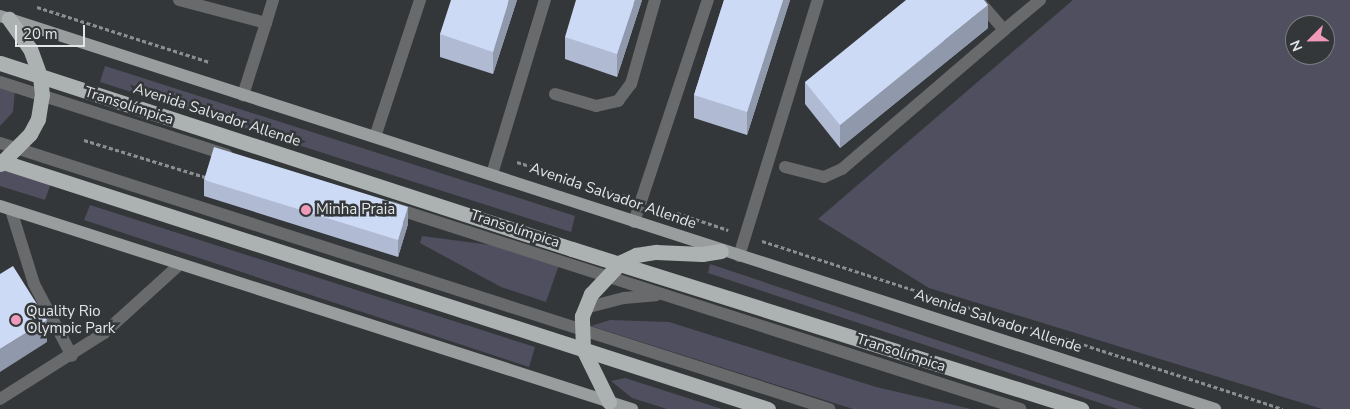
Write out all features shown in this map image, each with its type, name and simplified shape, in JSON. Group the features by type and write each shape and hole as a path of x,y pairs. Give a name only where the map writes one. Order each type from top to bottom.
{"highway":[{"path":"1,162 18,148 38,119 42,95 40,76 30,49 5,18"},
{"name":"Avenida Salvador Allende","path":"0,63 572,249 621,262 1081,409"},
{"path":"1,162 768,409"},
{"path":"609,402 583,349 581,329 585,308 606,276 621,262 636,255 656,252 702,254 721,250"}],"main road":[{"name":"Avenida Salvador Allende","path":"5,18 1215,409"},
{"path":"5,208 178,266 632,409"}],"lane":[{"path":"179,0 266,23"},
{"path":"243,95 273,0"},
{"path":"375,137 420,0"},
{"path":"492,174 545,0"},
{"path":"555,94 596,106 618,102 631,84 656,0"},
{"path":"634,222 708,0"},
{"path":"738,256 818,0"},
{"path":"978,0 1004,30"},
{"path":"785,167 824,177 842,169 1040,0"},
{"name":"Transolímpica","path":"0,82 243,160"},
{"path":"0,143 829,409"},
{"name":"Transolímpica","path":"373,202 1020,409"},
{"path":"5,208 34,284 72,356"},
{"path":"0,399 72,356 104,333 178,266"},
{"path":"585,308 624,298 664,294"}],"path":[{"path":"84,140 218,181"}],"shaded area":[{"path":"1073,0 1350,0 1350,409 1322,409 929,288 818,219"},
{"path":"105,66 575,216 571,232 100,82"},
{"path":"0,86 15,90 13,112 0,126"},
{"path":"0,165 51,183 45,200 0,186"},
{"path":"90,205 535,347 529,367 84,220"},
{"path":"422,236 506,247 560,262 546,302 501,287 420,243"},
{"path":"710,264 1143,409 1118,409 708,273"},
{"path":"610,320 669,322 876,387 971,409 853,409 591,326"},
{"path":"625,378 722,409 667,409 632,398 611,381"}],"building":[{"path":"451,0 509,0 493,52 440,34"},
{"path":"576,0 635,0 617,54 565,37"},
{"path":"724,0 783,0 747,112 694,95"},
{"path":"906,0 984,0 988,5 840,125 805,82"},
{"path":"214,147 408,207 398,240 204,180"},
{"path":"13,266 47,320 0,349 0,274"}],"place":[{"name":"Minha Praia","path":"306,210"},
{"name":"Quality Rio Olympic Park","path":"16,320"}]}
